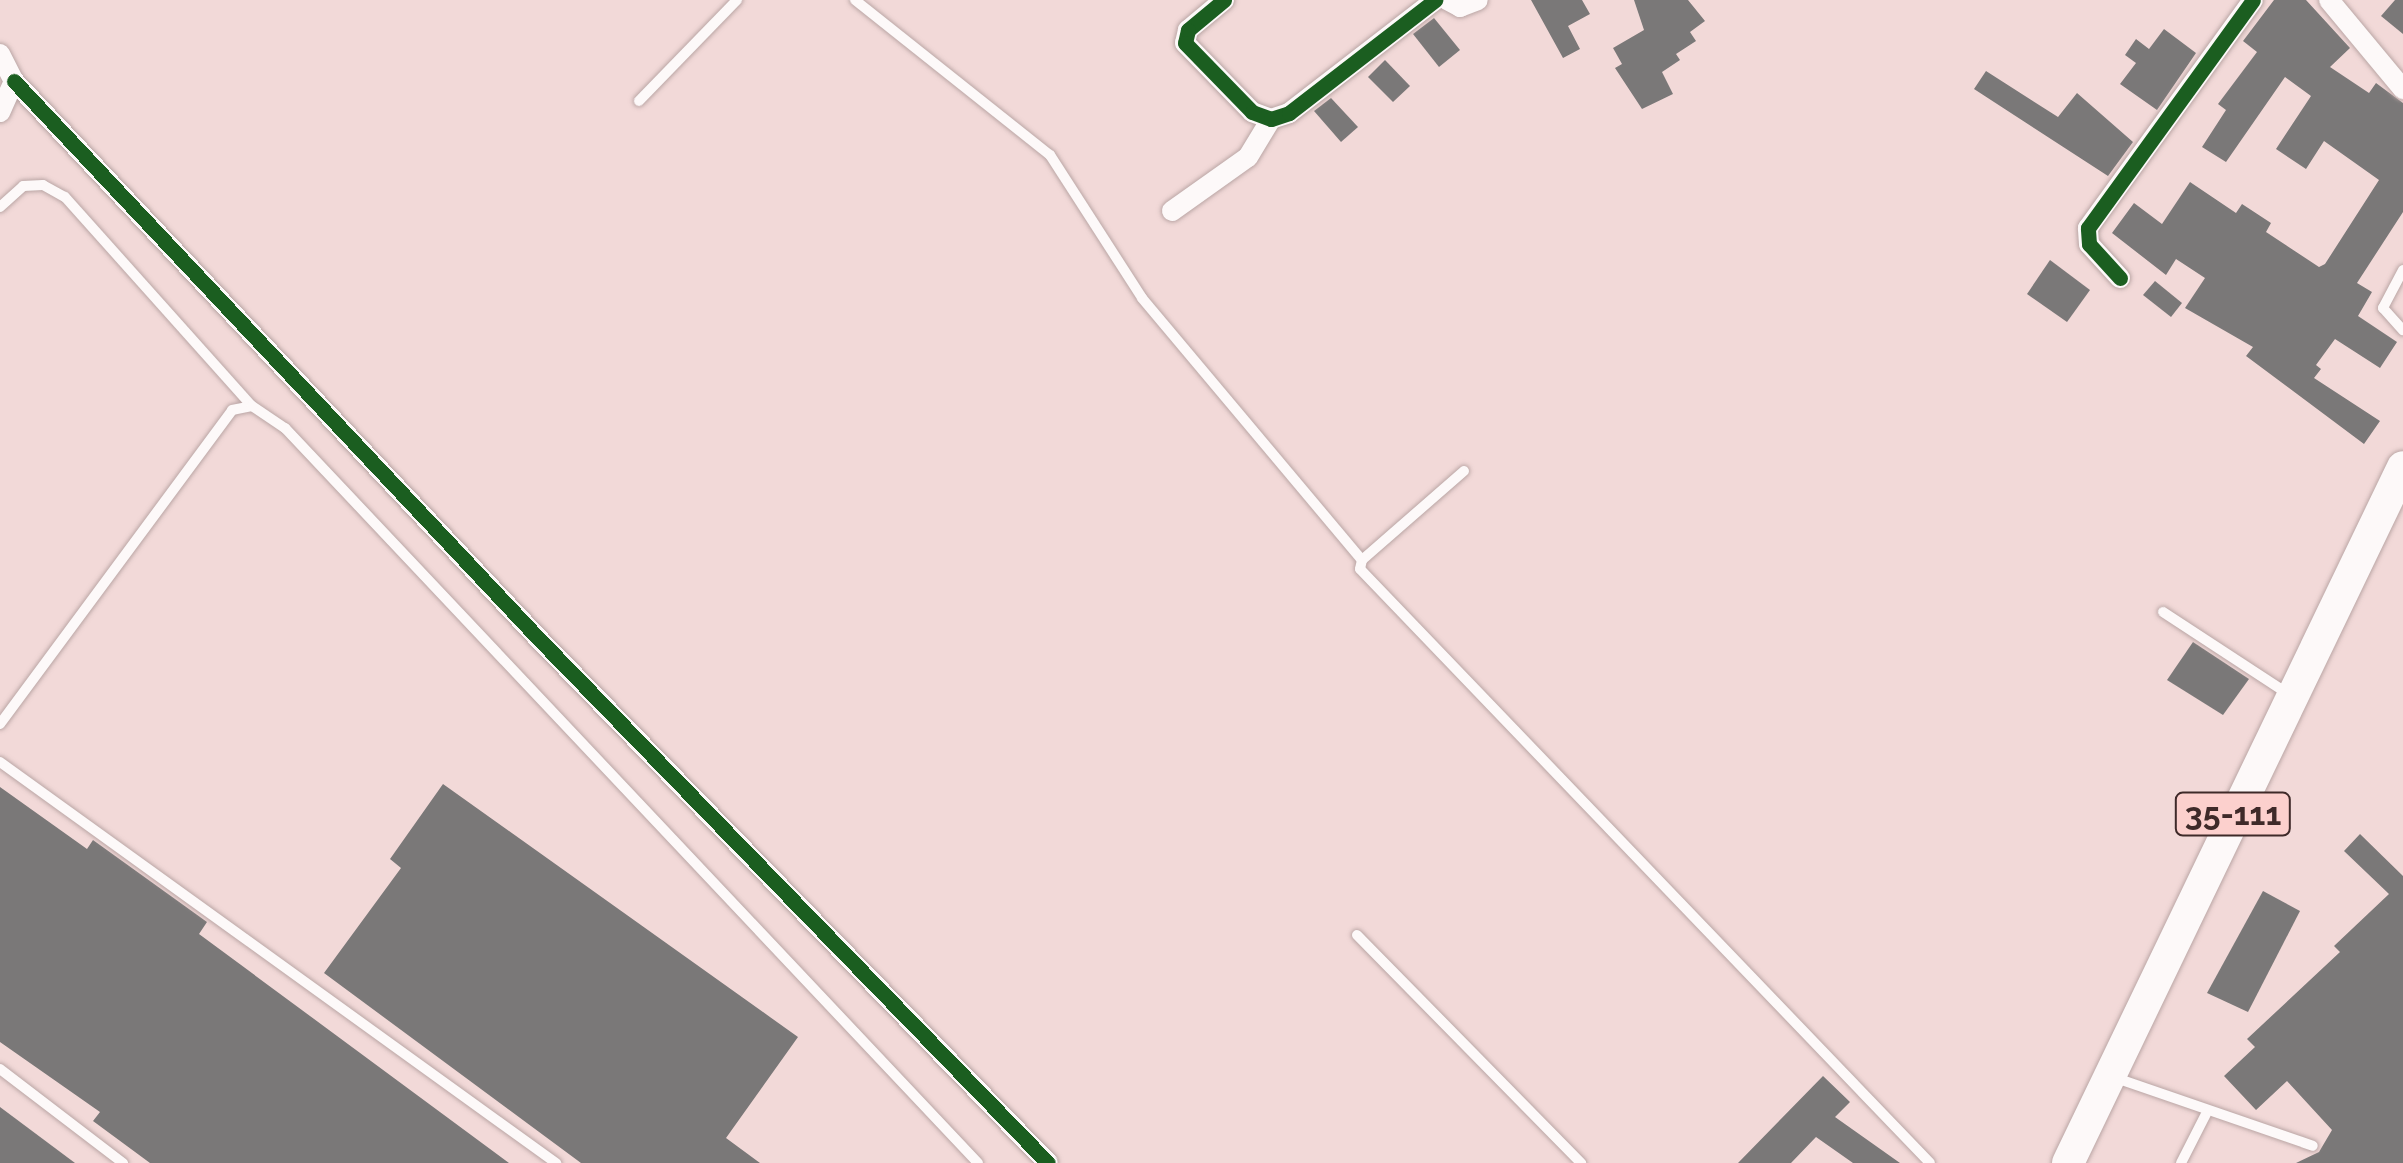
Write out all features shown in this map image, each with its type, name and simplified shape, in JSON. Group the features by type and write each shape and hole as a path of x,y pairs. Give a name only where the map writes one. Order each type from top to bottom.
{"main road":[{"name":"35-111","path":"2068,1163 2118,1079 2292,696 2403,467"}],"street":[{"path":"1224,0 1188,30 1185,43 1252,112 1272,119"},
{"path":"1172,211 1248,157 1272,119 1434,0"},
{"path":"1448,0 1460,8 1478,0"},
{"path":"2120,278 2089,244 2088,228 2253,0"},
{"path":"2328,0 2403,89"},
{"path":"0,54 14,81 536,636 1048,1163"},
{"path":"0,112 14,81"}],"lane":[{"path":"639,101 737,0"},
{"path":"855,0 1050,155 1142,298 1362,560"},
{"path":"0,207 23,186 43,185 65,197 252,406 285,428 978,1163"},
{"path":"2403,270 2383,308 2403,330"},
{"path":"0,724 232,410 252,406"},
{"path":"1464,471 1362,560 1360,569 1512,734 1930,1163"},
{"path":"2163,612 2292,696"},
{"path":"0,762 556,1163"},
{"path":"1357,936 1580,1163"},
{"path":"0,1069 123,1163"},
{"path":"2118,1079 2206,1114 2313,1146"},
{"path":"2181,1163 2206,1114"}],"building":[{"path":"1531,0 1582,0 1590,14 1568,26 1580,49 1563,58"},
{"path":"1634,0 1688,0 1705,21 1690,32 1696,41 1676,54 1680,60 1662,72 1673,94 1642,109 1615,68 1622,64 1613,48 1644,30"},
{"path":"2274,0 2306,0 2350,48 2330,67 2369,93 2376,83 2403,103 2403,212 2357,283 2372,292 2358,316 2397,342 2380,368 2335,339 2316,365 2321,369 2314,378 2380,421 2364,444 2246,356 2253,347 2185,308 2205,278 2176,259 2166,275 2112,233 2134,203 2162,224 2190,182 2236,213 2242,204 2271,223 2266,232 2319,267 2325,264 2379,180 2324,141 2306,169 2276,149 2311,96 2285,77 2226,162 2202,147 2226,110 2218,104 2257,52 2243,41"},
{"path":"2395,0 2403,0 2403,34 2381,16"},
{"path":"1434,18 1460,50 1439,67 1413,34"},
{"path":"2164,29 2196,53 2157,110 2120,84 2136,63 2125,55 2136,39 2149,49"},
{"path":"1385,60 1410,86 1393,102 1368,77"},
{"path":"1986,71 2058,117 2077,93 2133,142 2108,176 1974,89"},
{"path":"1331,98 1358,127 1341,142 1314,111"},
{"path":"2050,260 2090,290 2067,322 2027,294"},
{"path":"2155,281 2182,303 2171,317 2143,295"},
{"path":"2193,642 2249,679 2223,715 2167,680"},
{"path":"443,784 798,1037 726,1138 760,1163 581,1163 324,973 401,868 390,859"},
{"path":"0,787 87,849 93,840 207,922 199,934 509,1163 150,1163 93,1121 100,1112 0,1042"},
{"path":"2360,834 2403,876 2403,1163 2296,1163 2319,1152 2332,1130 2287,1081 2256,1110 2224,1076 2255,1047 2247,1039 2340,952 2334,946 2389,894 2344,851"},
{"path":"2263,891 2300,911 2248,1012 2207,993"},
{"path":"1823,1076 1850,1102 1835,1117 1900,1163 1853,1163 1816,1137 1791,1163 1738,1163"},
{"path":"0,1107 75,1163 0,1163"}],"cycle path":[{"path":"1224,0 1188,30 1185,43 1252,112 1271,119 1289,113 1435,0"},
{"path":"2120,278 2089,244 2088,228 2253,0"},
{"path":"14,81 537,637 1048,1163"}]}
